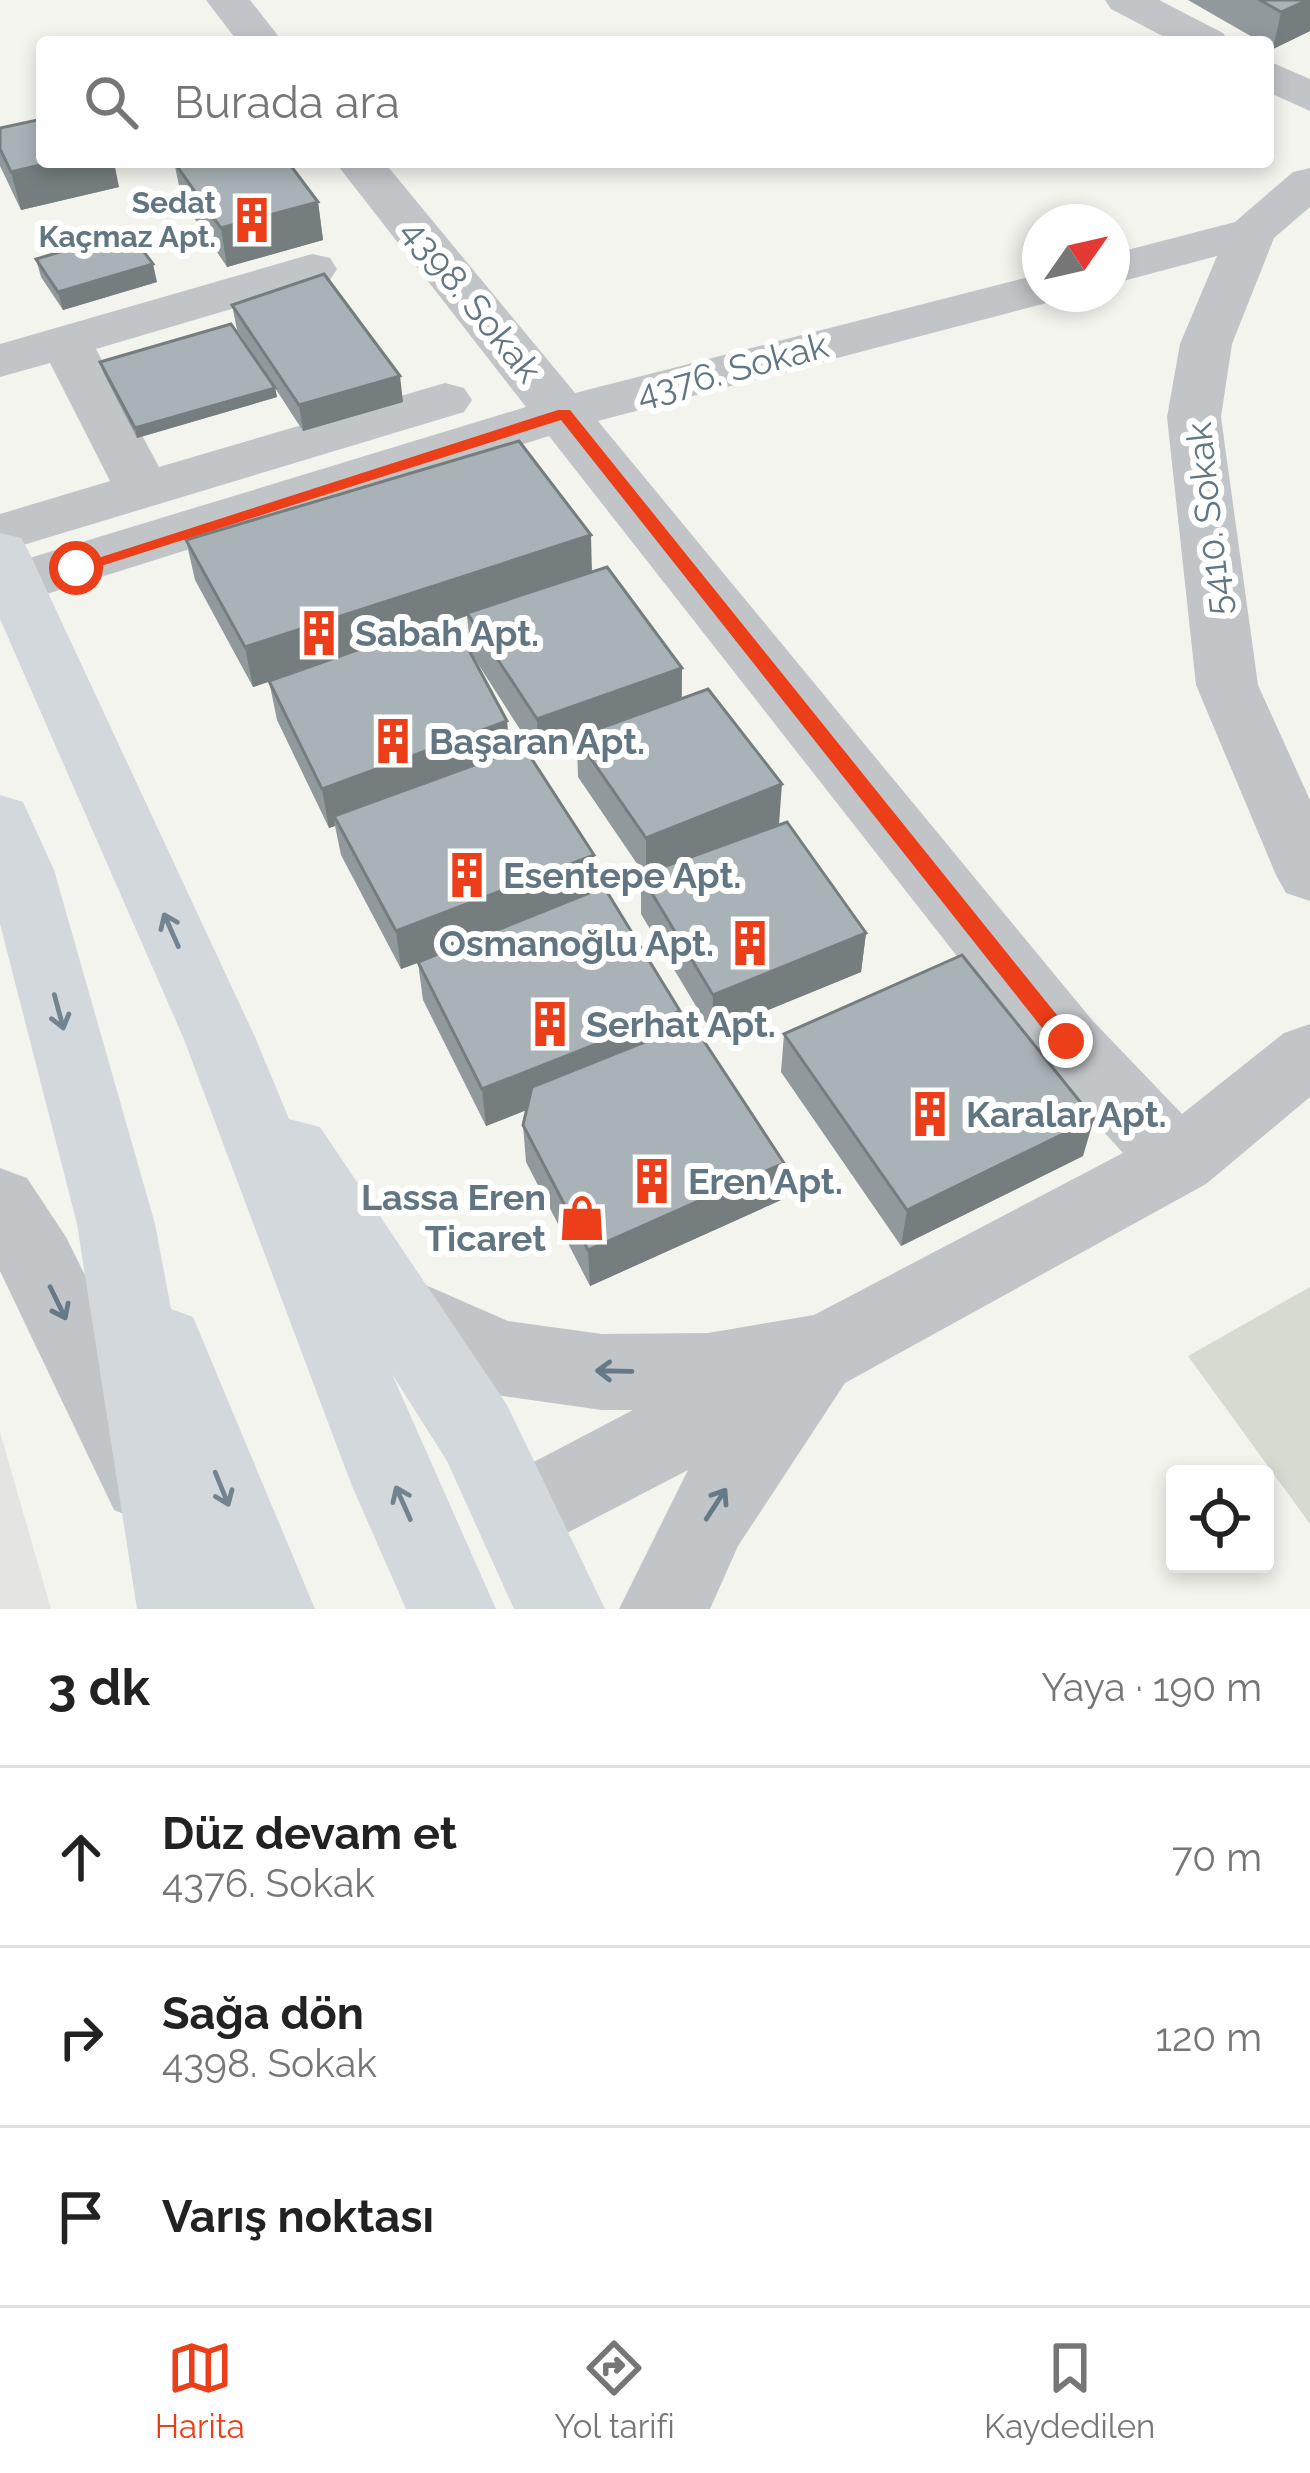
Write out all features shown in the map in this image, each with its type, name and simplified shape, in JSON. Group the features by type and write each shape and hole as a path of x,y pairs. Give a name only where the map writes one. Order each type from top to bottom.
{"highway":[{"path":"4,556 219,1037 395,1486 451,1609"},
{"path":"7,862 116,1224 270,1609"},
{"path":"219,1037 477,1433 560,1609"},
{"path":"116,1224 176,1571"}],"street":[{"path":"226,0 256,36"},
{"path":"1126,0 1195,36"},
{"path":"1274,77 1310,97"},
{"name":"4398. Sokak","path":"363,168 1066,1041 1179,1162"},
{"name":"5410. Sokak","path":"1310,182 1252,232 1206,344 1194,417 1227,685 1310,874"},
{"path":"1130,264 1252,232"},
{"path":"0,362 312,269"},
{"name":"4376. Sokak","path":"4,556 76,568 564,413 1022,294"},
{"path":"66,342 144,490"},
{"path":"4,556 144,490 445,400"},
{"path":"517,1517 1179,1162 1310,1054"},
{"path":"0,1202 38,1262 176,1571"},
{"path":"398,1310 502,1358 602,1372 708,1371 819,1352"},
{"path":"664,1609 707,1516 819,1352"}],"shaded area":[{"path":"1310,1287 1310,1524 1274,1474 1274,1465 1267,1465 1188,1356"},
{"path":"0,1432 51,1609 0,1609"}],"building":[{"path":"1260,0 1308,0 1281,12"},
{"path":"36,120 36,166 11,172 0,149 0,128"},
{"path":"178,168 292,168 318,202 221,228"},
{"path":"129,232 153,264 58,292 36,259"},
{"path":"324,274 400,376 299,405 232,305"},
{"path":"231,324 275,388 135,428 100,362"},
{"name":"Sabah Apt.","path":"519,441 591,535 245,647 186,540"},
{"path":"607,567 682,668 537,719 467,613"},
{"name":"Başaran Apt.","path":"451,617 507,721 322,789 269,681"},
{"path":"708,689 782,784 646,838 576,737"},
{"name":"Esentepe Apt.","path":"524,747 594,855 396,931 334,816"},
{"name":"Osmanoğlu Apt.","path":"787,822 866,933 713,995 641,875"},
{"name":"Serhat Apt.","path":"604,887 680,1011 482,1089 418,962"},
{"name":"Karalar Apt.","path":"962,955 1094,1119 907,1210 784,1034"},
{"name":"Eren Apt.","path":"692,1023 784,1163 588,1250 523,1125 532,1087"}],"place":[{"name":"Sedat Kaçmaz Apt.","path":"252,220"},
{"name":"Sabah Apt.","path":"319,633"},
{"name":"Başaran Apt.","path":"393,741"},
{"name":"Esentepe Apt.","path":"467,875"},
{"name":"Osmanoğlu Apt.","path":"750,943"},
{"name":"Serhat Apt.","path":"550,1024"},
{"name":"Karalar Apt.","path":"930,1114"},
{"name":"Eren Apt.","path":"652,1181"},
{"name":"Lassa Eren Ticaret","path":"582,1218"}],"route":[{"path":"76,568 564,413 1066,1041"}]}
